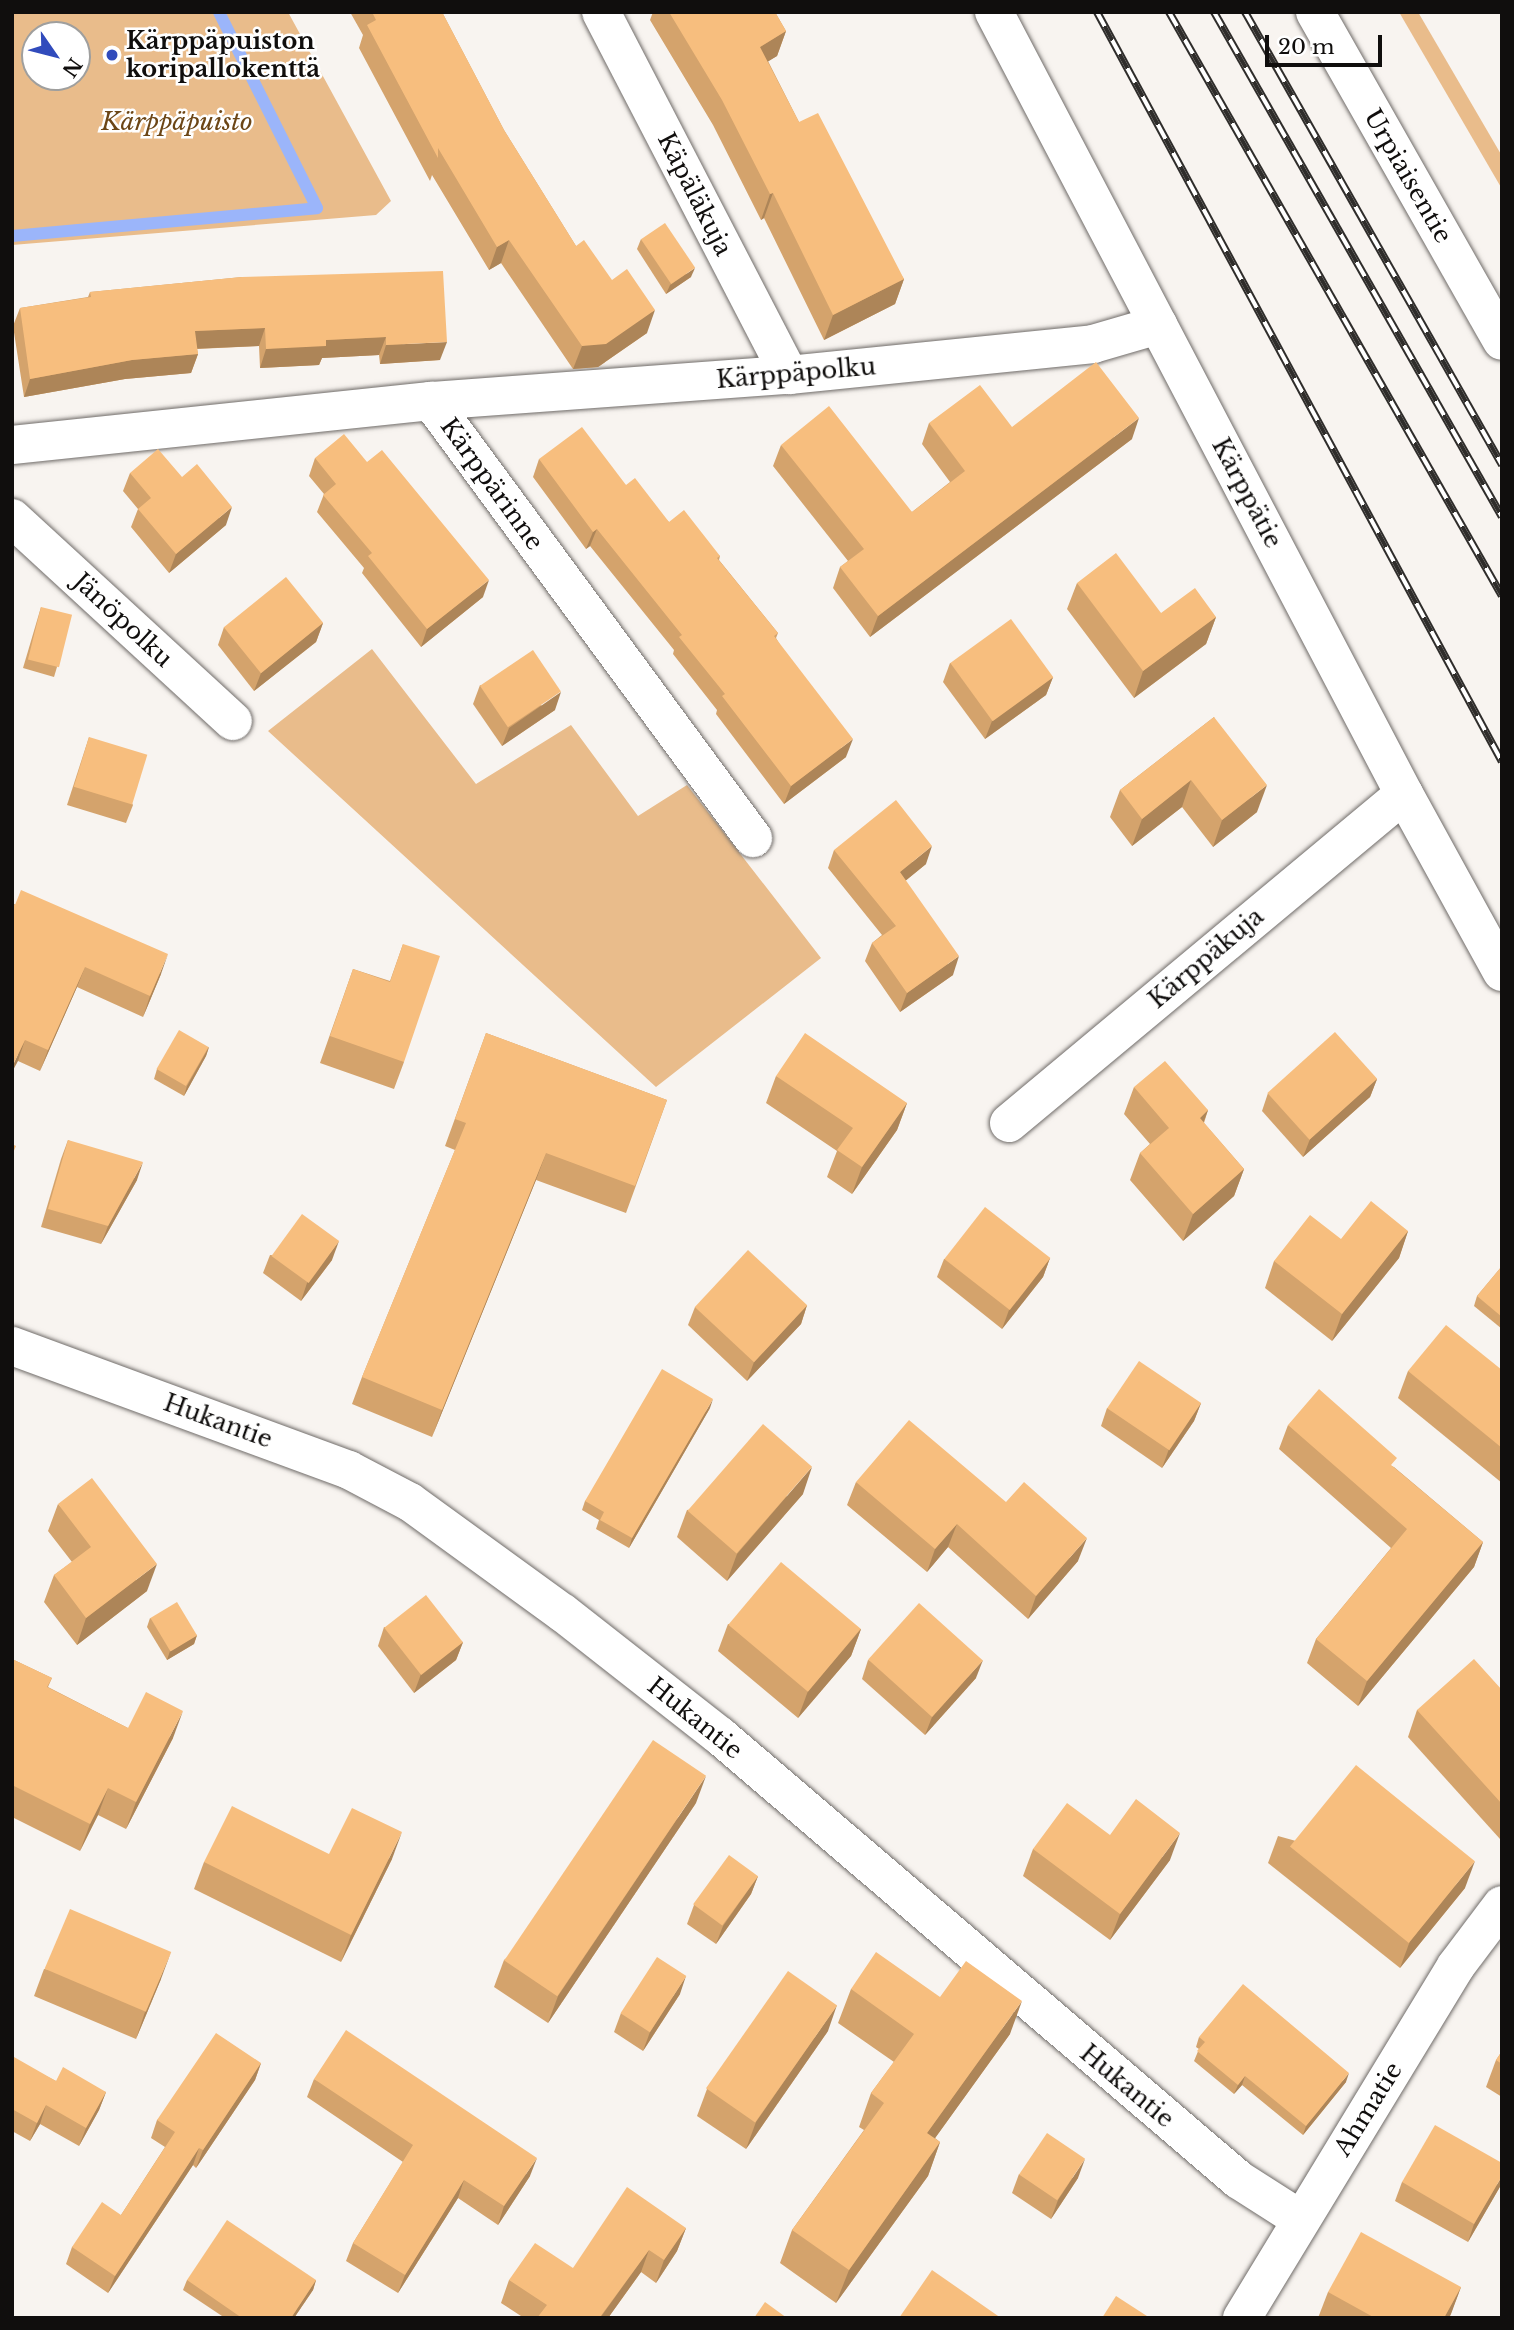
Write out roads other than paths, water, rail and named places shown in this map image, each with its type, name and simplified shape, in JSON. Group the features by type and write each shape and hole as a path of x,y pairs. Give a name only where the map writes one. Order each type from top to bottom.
{"street":[{"name":"Käpäläkuja","path":"601,12 789,375"},
{"name":"Kärppätie","path":"994,12 1404,794 1502,972"},
{"name":"Urpiaisentie","path":"1315,12 1502,341"},
{"name":"Kärppäpolku","path":"431,401 789,375 1093,344 1158,325"},
{"name":"Kärppärinne","path":"12,445 431,401 754,838"},
{"name":"Jänöpolku","path":"12,518 233,721"},
{"name":"Kärppäkuja","path":"1009,1123 1404,794"},
{"name":"Hukantie","path":"12,1346 349,1470 410,1502 563,1613 720,1737 1239,2180 1300,2219"},
{"name":"Ahmatie","path":"1242,2318 1456,1966 1502,1905"}],"waterway":[{"path":"12,236 317,208 219,12"}],"railway":[{"path":"1097,12 1502,762"},
{"path":"1169,12 1502,596"},
{"path":"1214,12 1502,517"},
{"path":"1245,12 1502,465"}],"place":[{"name":"Kärppäpuiston koripallokenttä","path":"112,55"}],"park label":[{"name":"Kärppäpuisto","path":"177,122"}]}
